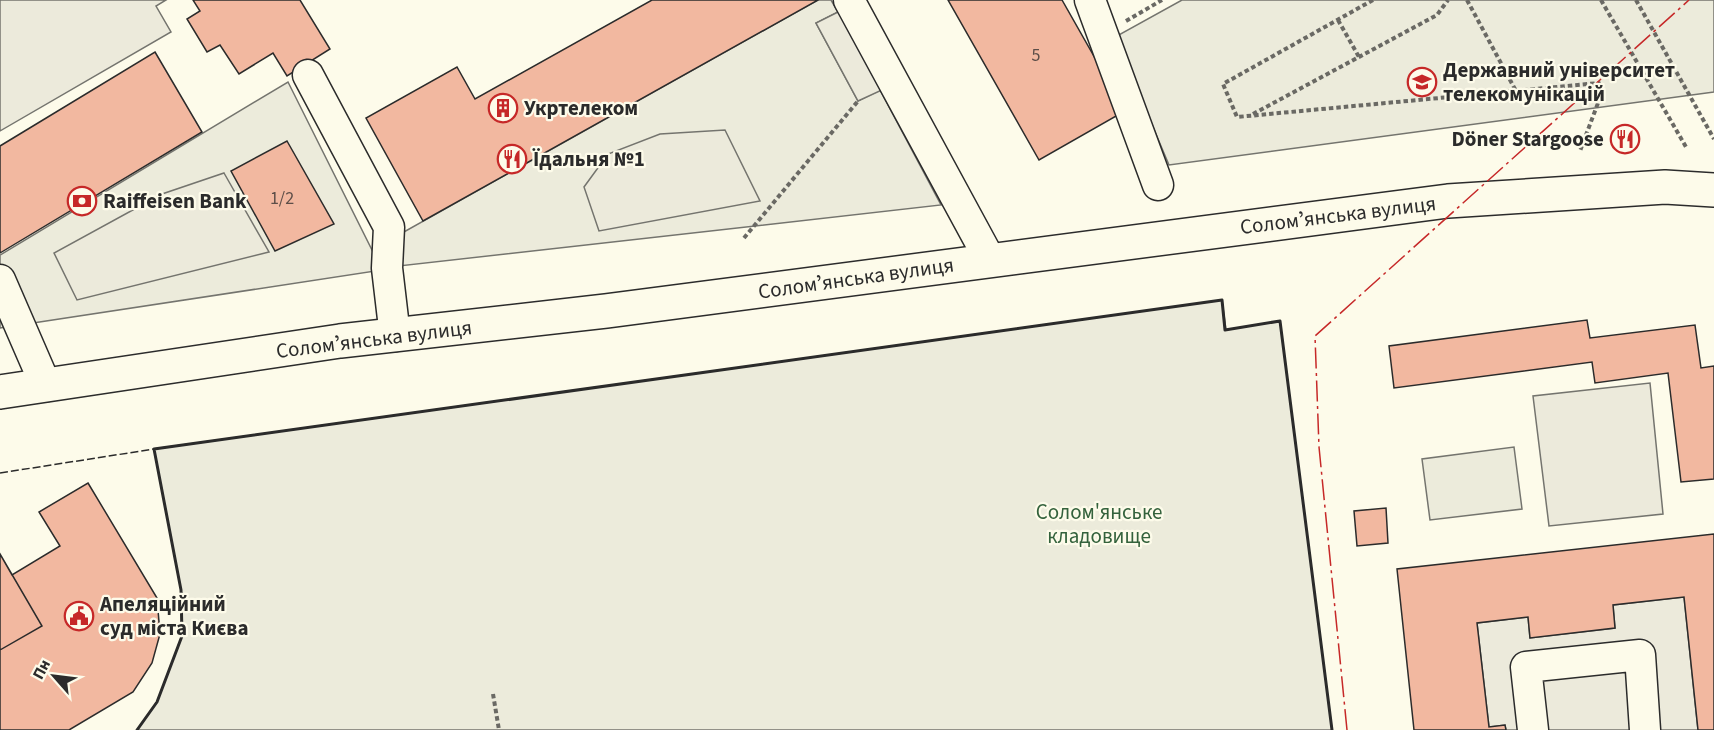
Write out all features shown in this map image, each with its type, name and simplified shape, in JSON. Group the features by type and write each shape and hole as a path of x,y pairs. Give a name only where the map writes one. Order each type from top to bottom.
{"main road":[{"name":"Соломʼянська вулиця","path":"0,392 340,341 606,311 1448,201 1665,187 1714,190"}],"lane":[{"path":"849,0 990,260"},
{"path":"1090,0 1158,185"},
{"path":"308,75 389,227 387,268 394,336"},
{"path":"0,280 46,386"},
{"path":"1533,730 1526,667 1640,655 1645,730"}],"path":[{"path":"1102,34 1161,0"},
{"path":"1373,0 1223,84 1237,117 1599,83 1601,95 1580,151"},
{"path":"1252,115 1437,15 1448,0"},
{"path":"1467,0 1516,91"},
{"path":"1601,0 1686,147"},
{"path":"1636,0 1714,140"},
{"path":"1338,20 1359,57"},
{"path":"744,238 858,101"},
{"path":"493,694 499,730"}],"green space":[{"path":"818,0 831,0 838,12 816,23 858,101 880,90 941,205 399,266 402,233"},
{"name":"Державний університет телекомунікацій","path":"1182,0 1714,0 1714,92 1169,165 1115,37"},
{"path":"288,82 382,270 0,328 0,255"},
{"name":"Солом'янське кладовище","path":"1222,300 1226,330 1280,321 1332,730 137,730 157,702 182,636 181,590 154,449"},
{"path":"1514,447 1522,509 1430,520 1422,459"}],"shaded area":[{"path":"0,0 166,0 156,6 171,32 0,131"},
{"path":"852,5 895,84 858,101 816,23"},
{"path":"725,130 760,201 599,231 584,187 608,154 660,134"},
{"path":"224,173 269,252 77,300 54,253 162,194"},
{"path":"1650,383 1663,514 1549,526 1533,396"},
{"path":"1684,597 1698,730 1506,730 1505,725 1489,727 1477,623 1528,617 1530,638 1615,628 1613,605"}],"building":[{"path":"193,0 300,0 330,49 287,76 273,53 239,74 220,45 207,52 187,19 200,11"},
{"name":"Укртелеком","path":"652,0 818,0 423,221 366,118 457,67 475,99"},
{"path":"948,0 1062,0 1125,111 1039,160"},
{"path":"155,52 202,132 0,253 0,146"},
{"path":"287,141 334,224 275,251 231,171"},
{"path":"1587,320 1590,338 1695,325 1701,368 1714,366 1714,479 1681,482 1668,373 1595,383 1592,362 1394,388 1389,346"},
{"name":"Апеляційний суд міста Києва","path":"88,483 157,598 160,634 152,663 133,692 69,730 0,730 0,554 12,575 60,546 39,512"},
{"path":"1386,508 1388,543 1357,546 1354,511"},
{"path":"1714,534 1714,730 1698,730 1684,597 1613,605 1615,628 1530,638 1528,617 1477,623 1489,727 1505,725 1506,730 1414,730 1397,569"},
{"path":"0,554 42,626 0,650"}],"fence":[{"path":"0,473 154,449"}],"wall":[{"path":"137,730 157,702 182,636 181,590 154,449 1222,300 1225,330 1280,321 1332,730"}],"power":[{"path":"1347,730 1319,447 1315,336 1689,0"}],"place":[{"name":"Державний університет телекомунікацій","path":"1422,82"},
{"name":"Укртелеком","path":"503,108"},
{"name":"Döner Stargoose","path":"1625,139"},
{"name":"Їдальня №1","path":"512,159"},
{"name":"Raiffeisen Bank","path":"82,201"},
{"name":"Апеляційний суд міста Києва","path":"79,616"}]}
